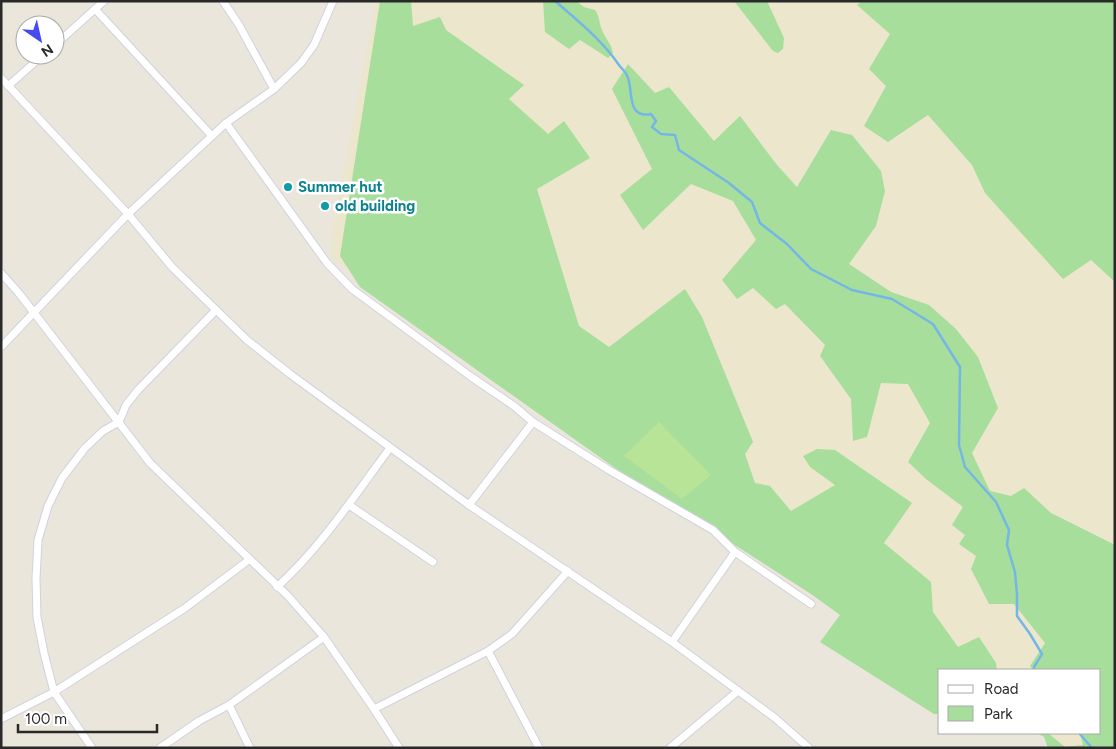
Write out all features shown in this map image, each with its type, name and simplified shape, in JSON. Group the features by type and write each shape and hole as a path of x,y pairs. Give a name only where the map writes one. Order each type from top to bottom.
{"street":[{"path":"65,36 104,1"},
{"path":"223,1 239,25 274,89"},
{"path":"1,347 128,214 226,123 274,89 301,63 314,45 333,1"},
{"path":"95,9 212,136"},
{"path":"8,86 32,65"},
{"path":"1,78 128,214 172,267 247,340 390,448 672,642 775,718 809,748"},
{"path":"226,123 327,262 352,289 514,406 533,422 609,470 713,530 735,552 811,604"},
{"path":"1,273 18,292 150,463 250,559 324,637 399,748"},
{"path":"92,748 54,692 37,617 36,578 38,540 48,506 62,478 85,448 104,431 118,422 126,405 138,390 216,310"},
{"path":"469,504 533,422"},
{"path":"277,586 300,566 390,448"},
{"path":"349,504 433,562"},
{"path":"672,642 735,552"},
{"path":"1,719 54,692 185,608 250,559"},
{"path":"374,709 488,651 512,634 568,571"},
{"path":"160,748 199,720 229,705 324,637"},
{"path":"488,651 540,748"},
{"path":"670,748 738,691"},
{"path":"229,705 250,748"}],"shaded area":[{"path":"376,1 1115,1 1115,748 1053,748 1046,734 1101,734 1101,669 944,669 694,513 331,258 333,231"}],"green space":[{"path":"380,1 411,1 413,26 440,17 446,30 524,85 509,99 548,134 564,121 590,158 537,189 579,326 609,347 685,289 702,317 753,442 745,454 755,483 770,486 791,511 835,485 810,467 803,456 817,449 835,450 912,503 884,543 931,582 933,612 958,647 979,637 996,663 997,669 938,669 938,714 934,714 820,642 840,615 811,594 615,468 360,287 340,256"},
{"path":"543,1 576,1 584,7 595,10 603,33 613,53 608,58 580,40 569,49 545,32"},
{"path":"734,1 767,1 784,38 783,49 778,53 773,51"},
{"path":"862,1 1115,1 1115,282 1091,260 1063,279 985,193 972,165 928,115 888,142 864,126 886,86 869,69 890,34 857,5"},
{"path":"628,64 655,93 669,87 714,141 740,116 777,165 797,187 831,130 852,135 881,171 885,191 876,226 849,264 891,292 929,305 956,329 978,357 998,408 972,453 990,491 1011,496 1024,488 1051,513 1115,545 1115,748 1048,748 1044,737 1039,734 1049,734 1065,747 1083,745 1080,734 1101,734 1101,669 1032,669 1030,666 1045,643 1014,604 989,604 971,569 976,556 959,544 965,535 952,525 963,507 926,479 908,462 930,423 908,384 881,383 867,437 853,441 851,399 820,356 825,345 785,304 776,309 753,288 737,299 722,280 756,240 733,201 691,184 643,230 620,195 652,169 612,89"},
{"path":"659,422 711,475 682,499 624,456"}],"waterway":[{"path":"555,1 597,39 626,73 634,108 643,114 651,114 656,121 652,127 661,134 675,135 679,150 729,183 752,202 760,223 787,244 811,269 852,290 892,299 933,324 960,367 959,445 965,467 996,502 1009,530 1007,545 1015,572 1017,616 1042,654 1034,669"},
{"path":"1080,734 1092,748"}],"place":[{"name":"Summer hut","path":"288,187"},
{"name":"old building","path":"325,206"}]}
